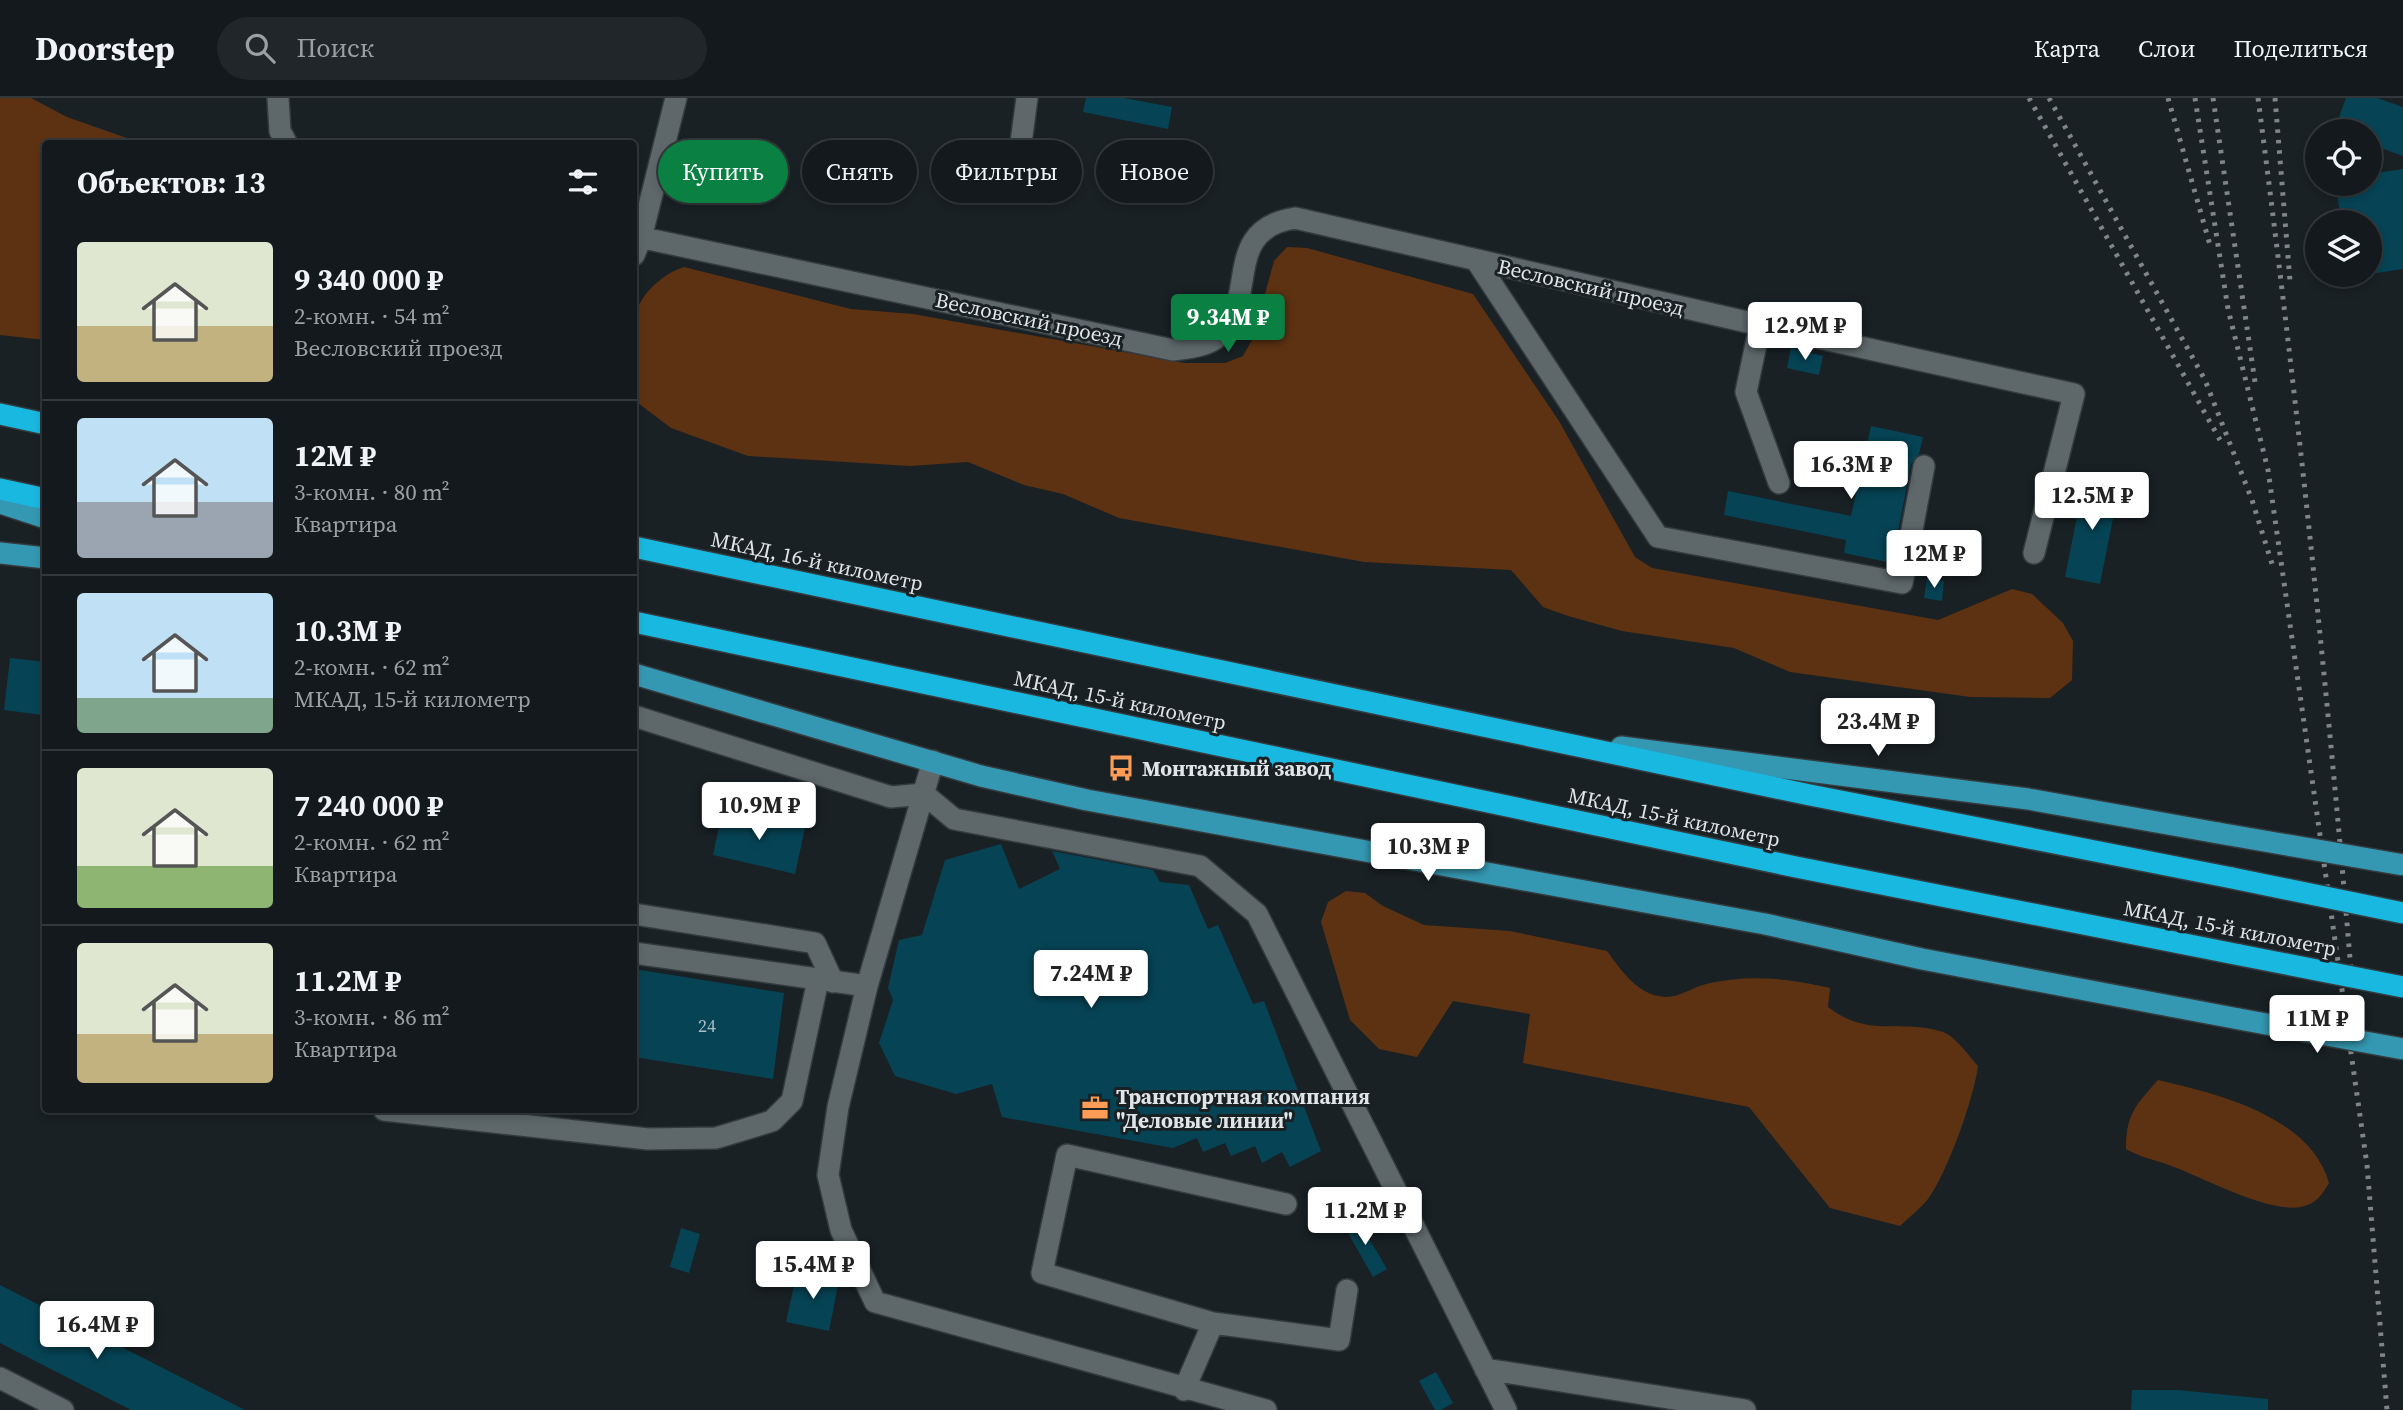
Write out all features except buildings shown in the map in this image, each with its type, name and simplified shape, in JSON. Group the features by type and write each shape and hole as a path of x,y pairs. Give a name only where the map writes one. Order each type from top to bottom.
{"highway":[{"path":"0,414 42,423"},
{"path":"0,489 42,498"},
{"name":"МКАД, 16-й километр","path":"637,548 1529,736"},
{"name":"МКАД, 15-й километр","path":"637,623 1796,867 2403,986"},
{"path":"1529,736 2403,913"}],"main road":[{"path":"0,503 42,517"},
{"path":"0,553 42,558"},
{"path":"637,675 981,776 1087,800 1765,924 1922,959 2403,1049"},
{"path":"1529,736 2028,799 2403,865"}],"street":[{"path":"278,98 280,131 285,140"},
{"path":"637,239 676,98"},
{"path":"1021,140 1027,98"},
{"name":"Весловский проезд","path":"637,243 1173,349 1194,347 1215,338 1232,318 1251,242 1262,229 1279,221 1295,218 1760,326 2074,394 2034,553"},
{"path":"1476,260 1658,537 1902,583 1924,466"},
{"path":"1760,326 1746,392 1779,483"},
{"path":"637,717 891,797 924,794 954,819 1200,866 1257,914 1506,1410"},
{"path":"933,761 867,986 838,1107 828,1175 841,1230 875,1302 1184,1390 1266,1410"},
{"path":"411,1113 648,1139 716,1138 772,1121 792,1101 826,981 815,943 637,914"},
{"path":"637,953 867,986"},
{"path":"1286,1204 1068,1155 1042,1273 1213,1322 1339,1340 1348,1290"},
{"path":"1184,1390 1213,1322"},
{"path":"1485,1368 1745,1410"},
{"path":"0,1378 63,1410"}],"shaded area":[{"path":"0,98 31,98 67,117 132,140 42,140 42,340 0,335"},
{"path":"1287,247 1307,248 1473,294 1559,421 1635,557 1652,568 1938,620 2012,589 2032,594 2063,623 2073,641 2072,680 2050,698 1970,697 1790,672 1734,648 1622,631 1543,607 1511,570 1364,562 1119,518 1063,494 1024,485 968,462 910,466 748,456 671,428 637,402 637,309 653,286 684,267 851,309 913,314 1185,363 1225,363 1243,356 1253,338 1274,261"},
{"path":"1346,891 1365,893 1383,906 1424,925 1510,931 1607,951 1631,981 1655,995 1670,997 1706,984 1737,979 1784,980 1830,988 1828,1007 1857,1022 1927,1028 1948,1034 1978,1066 1965,1116 1943,1172 1928,1199 1900,1226 1830,1208 1749,1107 1523,1063 1530,1014 1453,1001 1417,1057 1379,1049 1350,1020 1321,922 1328,902"},
{"path":"2158,1080 2233,1101 2282,1125 2303,1141 2319,1160 2329,1183 2324,1191 2306,1206 2270,1204 2126,1149 2130,1118"}],"railway":[{"path":"2029,98 2220,440"},
{"path":"2049,98 2205,380 2252,500 2273,567"},
{"path":"2168,98 2210,245"},
{"path":"2195,98 2228,309 2268,470 2367,1165 2387,1410"},
{"path":"2213,98 2255,382"},
{"path":"2258,98 2312,558 2355,1019"},
{"path":"2275,98 2290,281"}],"place":[{"name":"Монтажный завод","path":"1121,768"},
{"name":"Транспортная компания \"Деловые линии\"","path":"1095,1108"}]}
